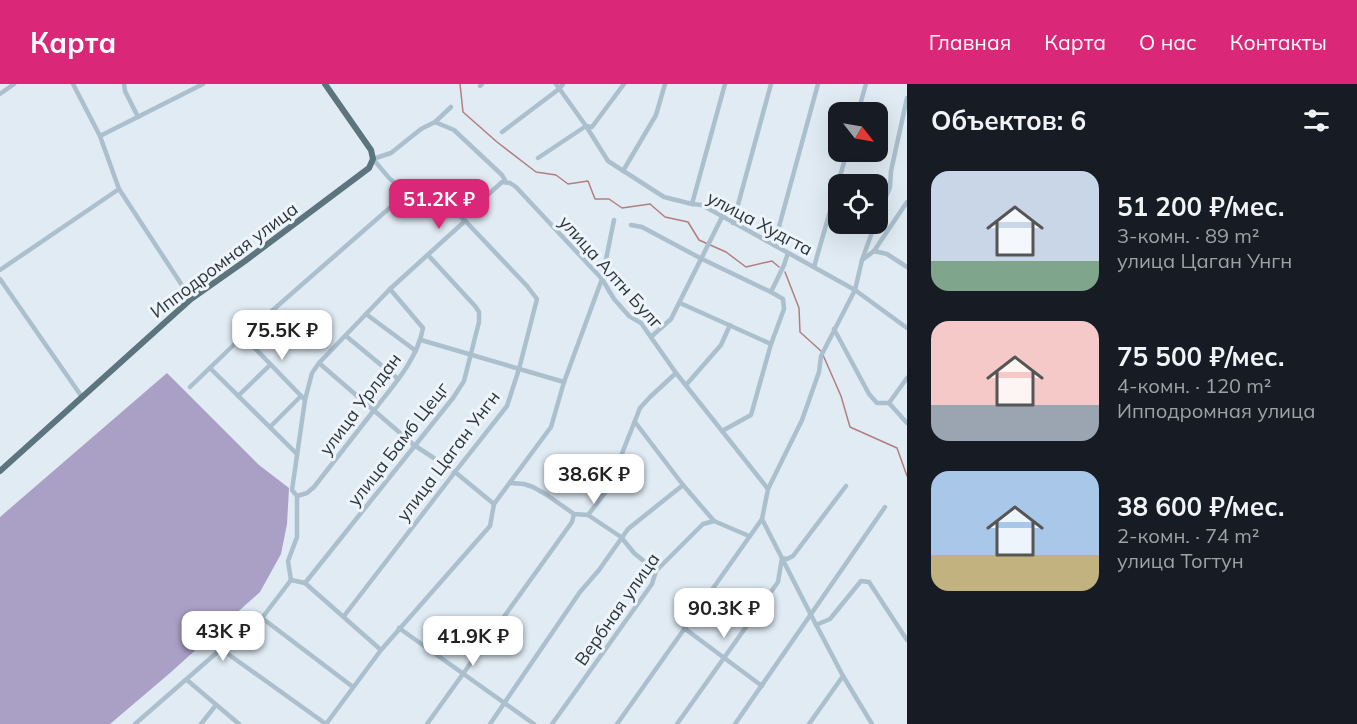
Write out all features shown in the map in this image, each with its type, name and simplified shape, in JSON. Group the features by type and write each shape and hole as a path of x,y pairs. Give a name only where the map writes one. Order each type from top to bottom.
{"main road":[{"path":"325,84 371,150 373,159"},
{"name":"Ипподромная улица","path":"0,471 191,299 369,168 373,159"}],"street":[{"path":"0,94 14,84"},
{"path":"73,84 100,136 118,189 191,299"},
{"path":"124,84 125,91 138,117"},
{"path":"100,136 203,84"},
{"path":"502,132 563,84"},
{"path":"538,158 586,126 592,127 624,84"},
{"path":"623,171 656,115 665,84"},
{"path":"692,204 725,84"},
{"path":"733,223 771,84"},
{"path":"774,246 818,84"},
{"path":"861,102 866,84"},
{"name":"улица Худгта","path":"557,87 608,160 623,171 664,197 702,205 722,216 855,290 907,328"},
{"path":"888,192 907,98"},
{"path":"373,159 391,153 421,129 435,122 451,107"},
{"name":"улица Алтн Булг","path":"435,122 454,130 502,175 506,182 516,187 602,279 614,299 627,314 641,323 652,336 676,373 768,489"},
{"name":"улица Цаган Унгн","path":"344,616 507,406 537,299 451,206 403,189 392,181 373,159"},
{"path":"814,267 844,162"},
{"path":"135,724 221,649 262,618 291,580 288,561 297,537 297,496 292,490 303,398 312,373 390,290 502,182 506,182"},
{"path":"0,270 118,189"},
{"path":"190,387 243,336 409,191"},
{"path":"862,260 874,252 907,202"},
{"path":"652,336 671,319 722,216"},
{"path":"221,649 326,724 399,628 490,526 494,504 551,427 564,382 602,279 614,220"},
{"path":"631,225 642,227 783,299 784,309 771,344 751,415 722,431"},
{"path":"617,724 762,519 768,489 802,420 819,372 821,356 855,290 871,234"},
{"path":"874,252 887,254 907,267"},
{"path":"771,292 788,253"},
{"name":"улица Бамб Цецг","path":"305,583 460,387 468,368 479,322 479,312 428,255"},
{"path":"0,279 81,397"},
{"name":"улица Урлдан","path":"297,496 307,493 314,487 398,379 421,340 423,328 390,290"},
{"path":"680,303 771,344"},
{"path":"272,311 308,347"},
{"path":"366,314 416,351"},
{"path":"686,385 721,345 730,325"},
{"path":"834,329 869,394 877,403 889,404 907,423"},
{"path":"243,336 303,398"},
{"path":"346,336 398,379"},
{"path":"421,340 564,382"},
{"path":"319,363 414,445 455,472 494,504"},
{"path":"238,396 270,365"},
{"path":"210,368 297,454"},
{"path":"588,515 608,489 640,408 666,380 676,373"},
{"path":"889,404 907,378"},
{"path":"270,427 303,398"},
{"path":"635,422 714,521 749,536"},
{"path":"510,483 533,487 573,514 588,515 621,537 634,553 656,571"},
{"path":"490,724 580,592 599,570 621,537 683,485"},
{"path":"782,558 787,559 793,556 846,486"},
{"path":"735,724 885,507"},
{"path":"427,724 572,522 573,514"},
{"path":"762,519 810,615 872,724"},
{"name":"Вербная улица","path":"552,724 652,584 656,571 703,524 714,521"},
{"path":"677,724 778,582 782,558"},
{"path":"291,580 305,583 381,650"},
{"path":"816,625 830,619 861,581 869,582 907,640"},
{"path":"262,618 353,687"},
{"path":"399,628 534,724"},
{"path":"684,628 762,686"},
{"path":"809,724 843,676"},
{"path":"187,680 239,724"},
{"path":"201,724 216,705"},
{"path":"864,724 868,718"}],"shaded area":[{"path":"167,373 259,465 289,488 287,524 281,554 260,592 110,724 0,724 0,517"}],"waterway":[{"path":"460,84 463,112 536,172 556,175 568,184 588,181 595,199 609,199 622,208 650,204 665,217 688,222 699,240 726,252 746,267 772,261 779,267"},
{"path":"785,272 799,308 800,332 821,351"},
{"path":"823,355 841,396 850,427 897,448 907,476"}]}
